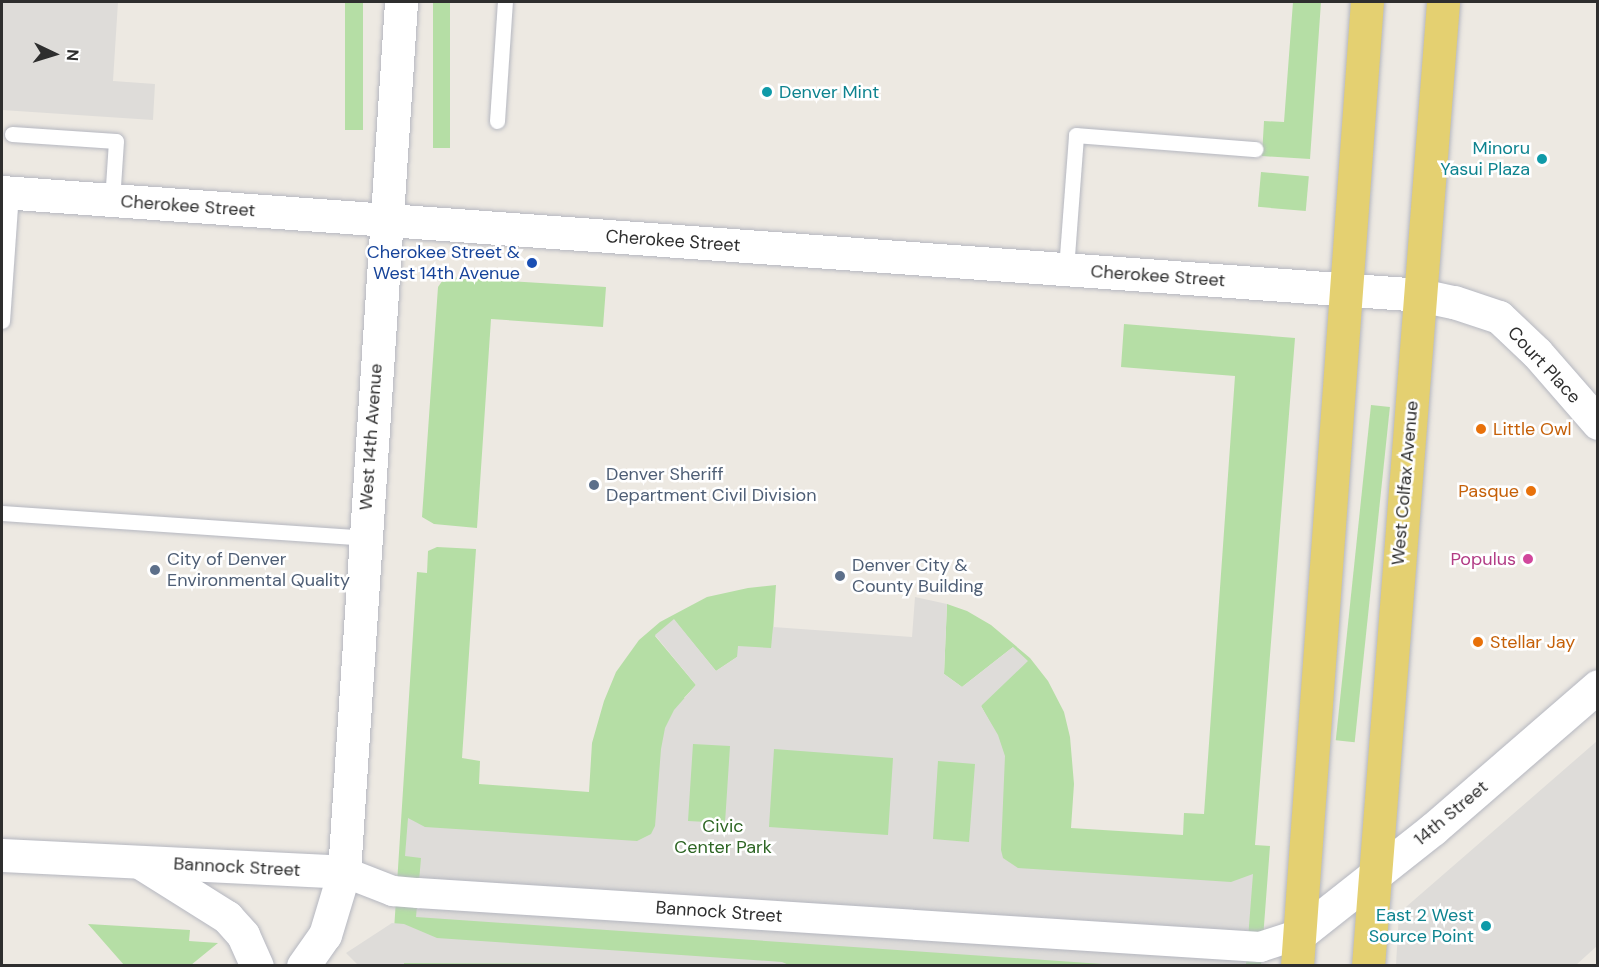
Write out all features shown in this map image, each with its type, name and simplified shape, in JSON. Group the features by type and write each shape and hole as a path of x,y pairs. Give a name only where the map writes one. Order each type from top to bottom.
{"main road":[{"path":"1298,950 1366,2"},
{"name":"West Colfax Avenue","path":"1368,966 1443,2"}],"street":[{"name":"West 14th Avenue","path":"303,966 325,935 344,872 400,2"},
{"name":"Cherokee Street","path":"6,193 1345,289"},
{"name":"Court Place","path":"1345,289 1420,295 1454,302 1499,317 1537,353 1598,423"},
{"name":"14th Street","path":"1298,950 1376,874 1433,829 1598,686"},
{"name":"Bannock Street","path":"2,855 344,872 393,891 1298,950"},
{"name":"Bannock Street","path":"140,862 227,917 243,935 256,966"}],"lane":[{"path":"496,121 505,2"},
{"path":"12,134 116,141 112,201"},
{"path":"1066,269 1076,135 1255,149"},
{"path":"2,321 6,193"},
{"path":"2,513 365,538"}],"green space":[{"path":"345,2 363,2 363,130 345,130"},
{"path":"433,2 450,2 450,148 433,148"},
{"path":"1293,2 1321,2 1310,159 1262,156 1264,121 1284,122"},
{"path":"1261,172 1309,176 1306,211 1258,207"},
{"path":"445,277 606,287 603,327 491,319 477,528 434,524 422,517 438,287"},
{"name":"Civic Center Park","path":"1124,324 1295,338 1255,845 1270,846 1261,965 377,966 393,946 417,572 427,573 428,551 437,547 476,549 462,758 480,761 479,784 589,792 592,743 604,701 616,672 639,640 660,622 707,597 748,588 776,585 772,648 737,657 716,671 674,620 655,636 696,685 684,698 993,728 981,706 1013,647 962,687 944,674 947,604 967,611 991,625 1030,658 1048,681 1064,712 1070,737 1074,784 1071,828 1183,835 1184,813 1204,814 1235,376 1121,367"},
{"path":"1371,405 1390,407 1355,742 1336,740"},
{"path":"88,924 190,930 189,941 218,943 191,965 124,965"}],"shaded area":[{"path":"2,2 118,2 113,81 155,84 153,120 2,110"},
{"name":"Civic Center Park","path":"915,597 947,604 944,674 962,687 1013,647 1028,661 981,706 998,735 1005,756 1001,850 1003,858 1018,868 1231,882 1253,874 1246,965 1117,965 416,917 421,858 405,856 408,818 425,827 637,841 651,834 655,826 661,749 665,728 674,710 696,685 655,635 674,619 716,671 737,657 738,646 771,648 773,627 912,637","holes":["693,744 730,746 725,823 688,821","774,749 893,758 888,835 769,827","938,761 975,764 969,842 933,839"]},
{"path":"1597,741 1597,946 1576,965 1396,965 1399,913"},
{"path":"392,923 404,924 437,938 782,962 789,965 404,963 404,966 359,966 346,953"}],"place":[{"name":"Denver Mint","path":"767,92"},
{"name":"Minoru Yasui Plaza","path":"1542,159"},
{"name":"Cherokee Street & West 14th Avenue","path":"532,263"},
{"name":"Little Owl","path":"1481,429"},
{"name":"Denver Sheriff Department Civil Division","path":"594,485"},
{"name":"Pasque","path":"1531,491"},
{"name":"Populus","path":"1528,559"},
{"name":"City of Denver Environmental Quality","path":"155,570"},
{"name":"Denver City & County Building","path":"840,576"},
{"name":"Stellar Jay","path":"1478,642"},
{"name":"East 2 West Source Point","path":"1486,926"}]}
